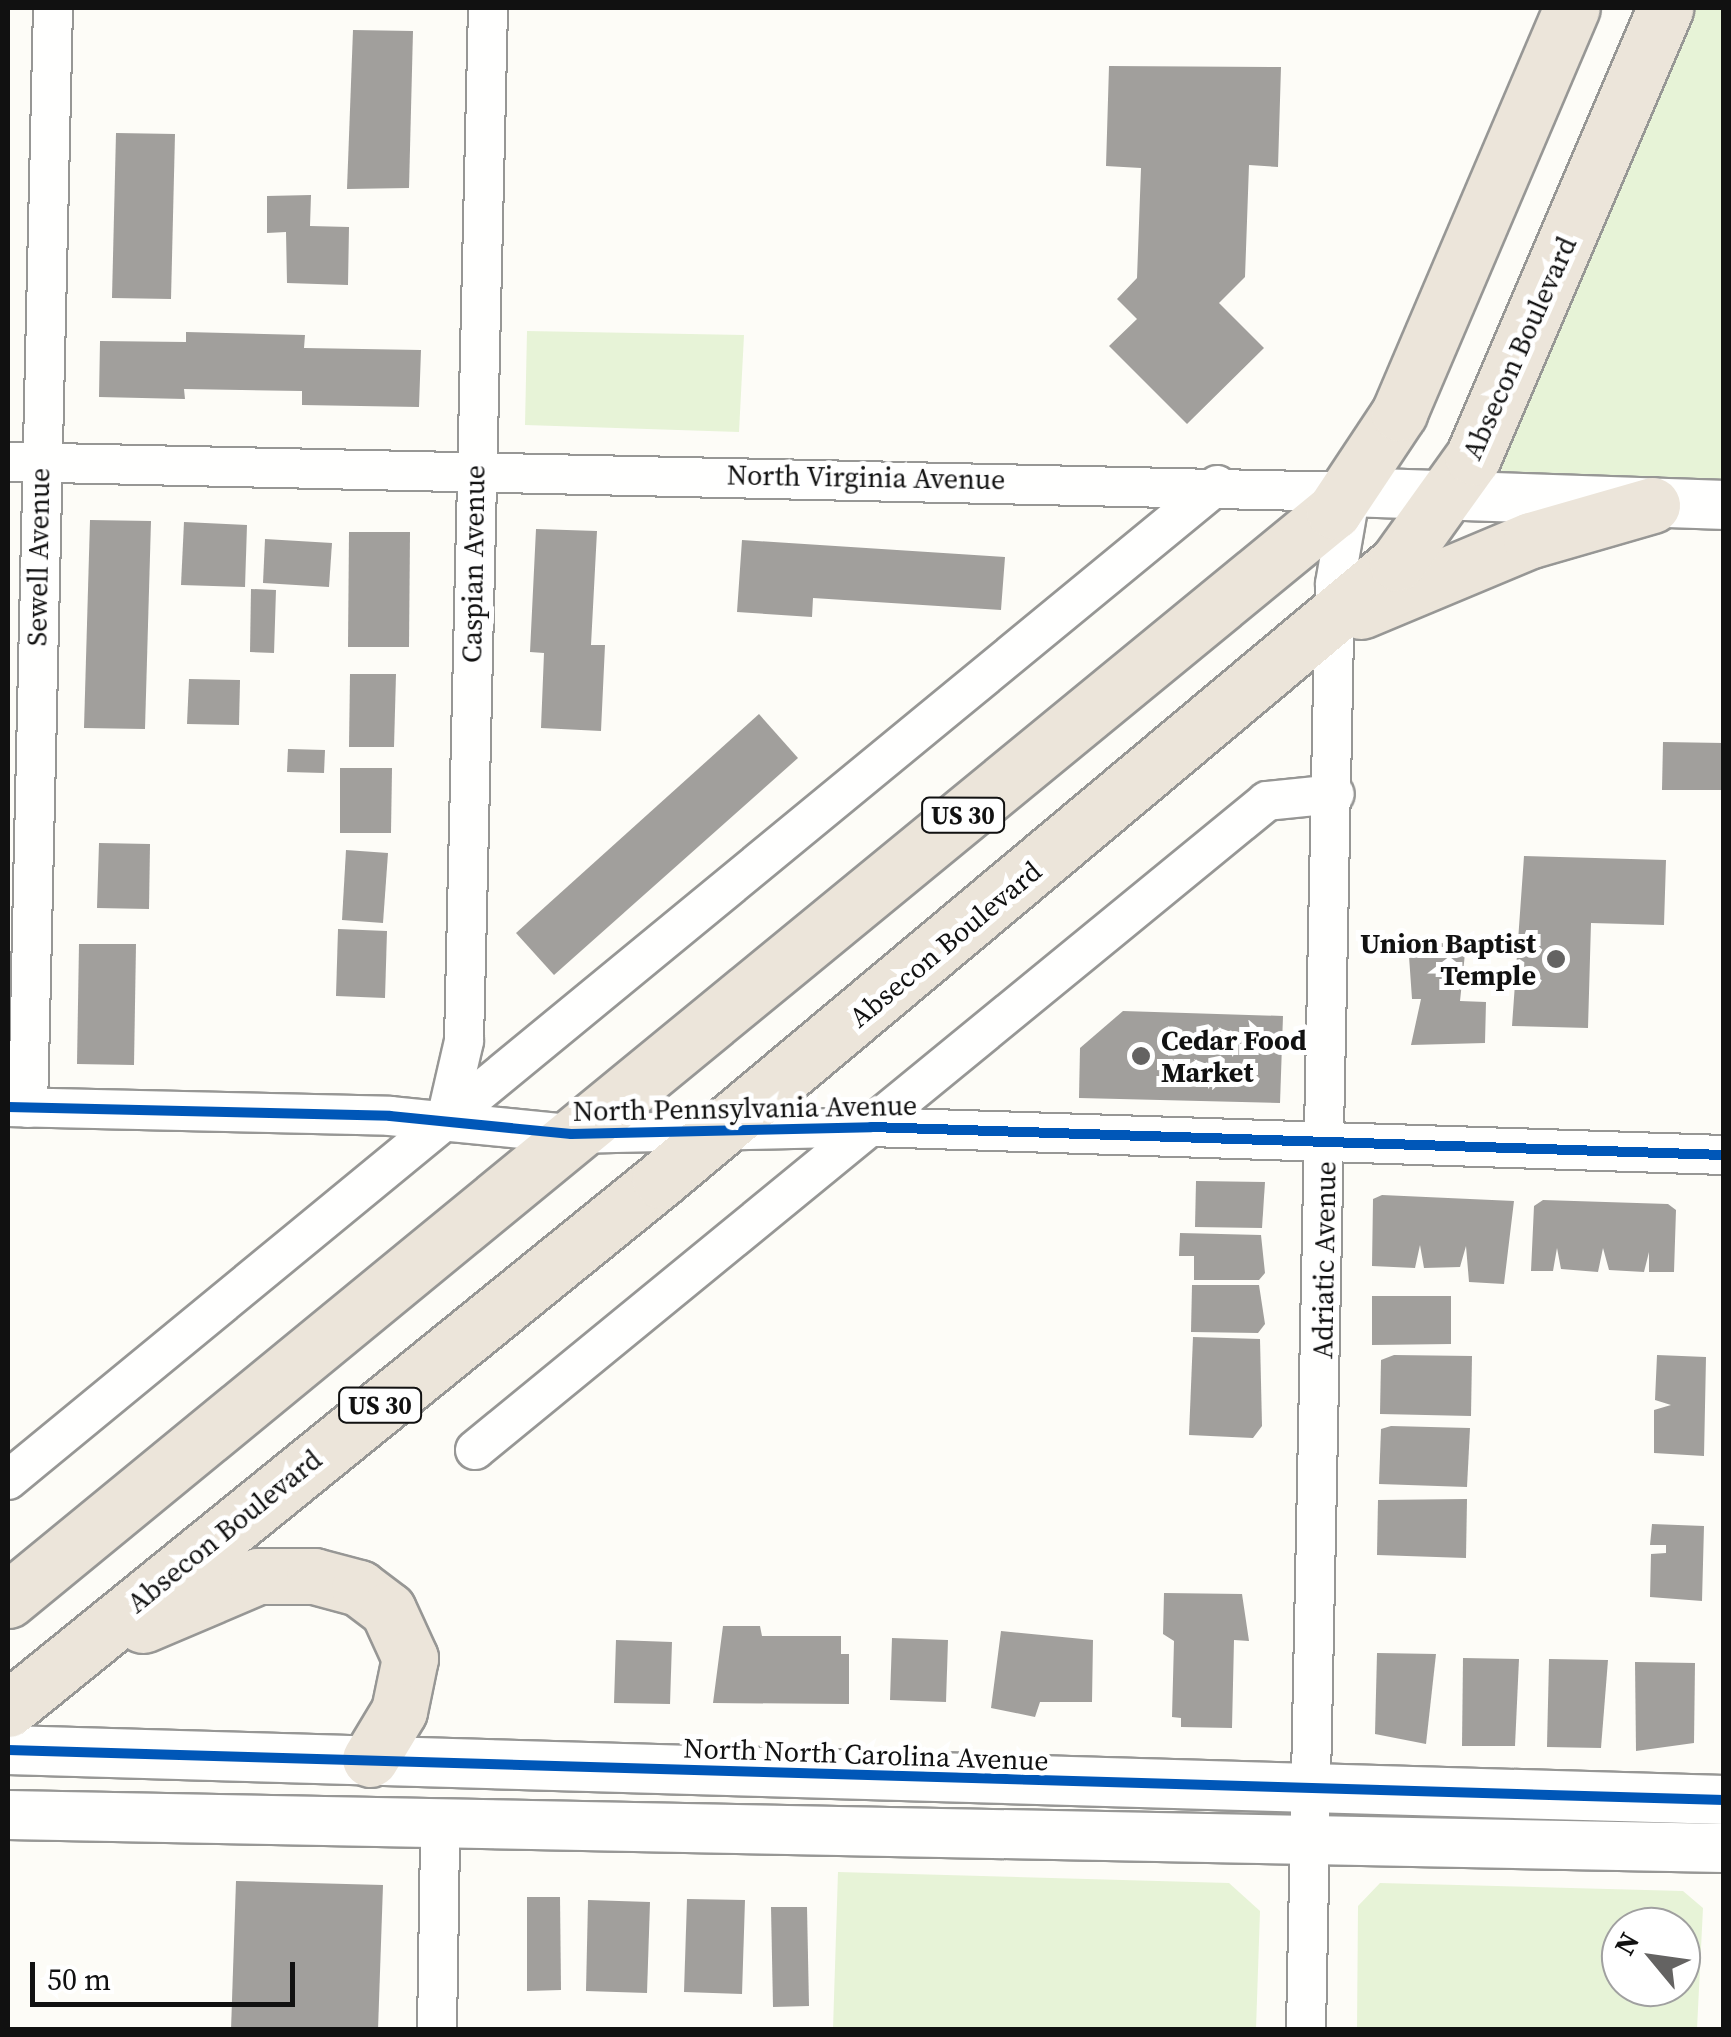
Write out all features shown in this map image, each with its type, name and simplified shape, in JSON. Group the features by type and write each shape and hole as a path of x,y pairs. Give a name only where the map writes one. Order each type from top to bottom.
{"highway":[{"path":"1351,492 1399,413 1572,8"},
{"name":"Absecon Boulevard","path":"28,1692 714,1136 1335,622 1397,564 1450,496 1665,8"},
{"name":"US 30","path":"8,1600 1351,492"},
{"path":"1335,622 1531,540 1652,505"},
{"path":"28,1692 235,1582 283,1573 339,1581 388,1610 410,1658 400,1711 370,1759"}],"street":[{"name":"Sewell Avenue","path":"18,1107 24,463 53,8"},
{"name":"Caspian Avenue","path":"446,1119 464,1048 474,470 488,8"},
{"name":"North Virginia Avenue","path":"24,463 1217,485 1724,505"},
{"path":"16,1473 1217,485"},
{"name":"Adriatic Avenue","path":"1306,2030 1335,794 1335,622 1338,550 1351,492"},
{"path":"475,1450 1267,801 1335,794"},
{"name":"North Pennsylvania Avenue","path":"18,1107 446,1119 571,1134 714,1136 871,1127 1724,1155"},
{"name":"North North Carolina Avenue","path":"8,1750 1312,1791 1724,1800"},
{"path":"8,1815 440,1828 1724,1848"},
{"path":"437,2030 440,1828"}],"green space":[{"path":"1694,8 1723,8 1723,483 1501,481 1502,460"},
{"path":"527,331 744,335 739,432 525,425"},
{"path":"838,1872 1229,1883 1260,1911 1256,2029 833,2029"},
{"path":"1380,1883 1683,1891 1703,1908 1701,1948 1701,1907 1601,1907 1601,2007 1698,2007 1697,2029 1357,2029 1358,1906"}],"building":[{"path":"353,30 413,31 409,188 347,189"},
{"path":"1109,66 1281,67 1278,167 1249,165 1245,277 1219,303 1264,348 1187,424 1109,346 1137,319 1117,299 1137,278 1141,168 1106,166"},
{"path":"116,133 175,134 171,299 112,298"},
{"path":"311,195 310,226 349,227 348,285 287,283 286,232 267,233 267,196"},
{"path":"186,332 305,335 304,348 421,350 419,407 302,405 302,391 184,389 185,399 99,397 100,341 186,342"},
{"path":"90,520 151,521 145,729 84,728"},
{"path":"184,522 247,525 245,587 181,585"},
{"path":"536,529 597,531 591,645 605,645 601,731 541,728 544,653 530,652"},
{"path":"349,532 410,532 409,647 348,647"},
{"path":"265,539 332,543 329,587 263,583"},
{"path":"742,540 1005,557 1001,610 813,598 812,617 737,612"},
{"path":"251,589 276,590 274,653 250,652"},
{"path":"350,674 396,674 394,747 349,747"},
{"path":"189,679 240,680 239,725 187,724"},
{"path":"759,714 798,758 554,975 516,933"},
{"path":"1663,742 1724,743 1723,790 1662,790"},
{"path":"288,749 325,750 324,773 287,772"},
{"path":"340,768 392,768 391,833 340,833"},
{"path":"99,843 150,844 149,909 97,908"},
{"path":"346,850 388,853 383,923 342,920"},
{"name":"Union Baptist Temple","path":"1524,856 1666,860 1664,925 1591,923 1588,1028 1512,1026"},
{"path":"338,929 387,931 385,998 336,996"},
{"path":"1408,942 1466,944 1460,1001 1486,1002 1485,1043 1411,1045 1421,999 1412,999"},
{"path":"79,944 136,944 134,1065 77,1064"},
{"path":"1123,1011 1283,1016 1280,1103 1079,1098 1080,1048"},
{"path":"1196,1181 1265,1182 1262,1228 1195,1227"},
{"path":"1382,1195 1514,1201 1504,1284 1469,1282 1466,1246 1460,1267 1424,1268 1420,1245 1415,1268 1372,1266 1373,1199"},
{"path":"1543,1200 1668,1204 1676,1210 1674,1272 1649,1272 1649,1252 1644,1272 1609,1270 1603,1248 1598,1272 1561,1269 1557,1248 1553,1271 1531,1271 1534,1206"},
{"path":"1180,1233 1261,1235 1265,1273 1259,1280 1194,1280 1194,1256 1179,1256"},
{"path":"1192,1285 1259,1285 1265,1324 1258,1333 1191,1332"},
{"path":"1372,1296 1451,1296 1451,1344 1372,1345"},
{"path":"1193,1337 1260,1339 1262,1426 1253,1438 1189,1435"},
{"path":"1394,1355 1472,1356 1471,1416 1380,1414 1381,1360"},
{"path":"1657,1355 1706,1357 1704,1456 1654,1453 1654,1410 1671,1405 1655,1400"},
{"path":"1470,1428 1467,1487 1379,1484 1381,1429"},
{"path":"1467,1499 1466,1558 1377,1555 1378,1500"},
{"path":"1652,1524 1704,1526 1702,1601 1650,1597 1651,1554 1666,1553 1666,1545 1650,1545"},
{"path":"1164,1593 1242,1594 1249,1641 1234,1640 1232,1728 1181,1727 1181,1718 1172,1717 1174,1641 1163,1634"},
{"path":"723,1626 760,1626 762,1636 841,1636 841,1654 849,1654 849,1704 713,1703"},
{"path":"1001,1631 1093,1640 1092,1702 1040,1702 1035,1717 991,1708"},
{"path":"892,1638 948,1640 946,1702 890,1700"},
{"path":"616,1640 672,1642 670,1704 614,1703"},
{"path":"1377,1653 1436,1654 1426,1744 1375,1734"},
{"path":"1463,1658 1519,1659 1515,1746 1462,1746"},
{"path":"1549,1659 1608,1660 1601,1748 1547,1747"},
{"path":"1635,1662 1695,1663 1694,1743 1636,1751"},
{"path":"236,1881 383,1885 378,2030 231,2030"},
{"path":"527,1897 560,1897 561,1990 527,1991"},
{"path":"687,1899 745,1900 742,1994 684,1992"},
{"path":"588,1900 650,1902 647,1993 586,1991"},
{"path":"771,1907 807,1907 809,2006 773,2007"}],"cycle path":[{"path":"8,1107 390,1116 571,1134 871,1127 1724,1155"},
{"path":"8,1750 1724,1800"}],"place":[{"name":"Union Baptist Temple","path":"1556,959"},
{"name":"Cedar Food Market","path":"1141,1056"}]}
